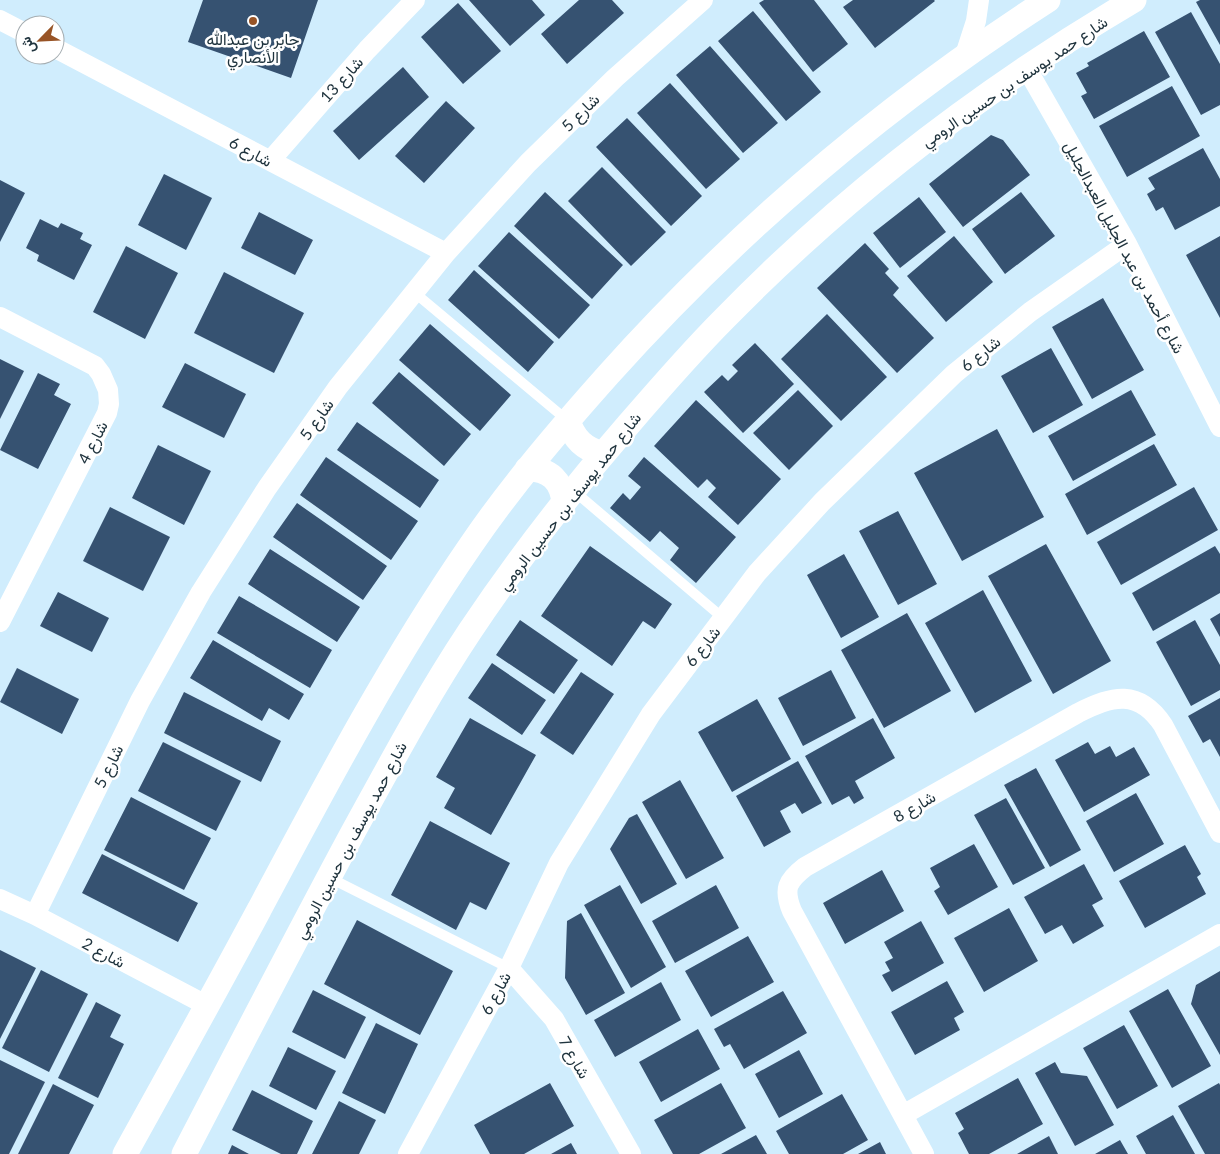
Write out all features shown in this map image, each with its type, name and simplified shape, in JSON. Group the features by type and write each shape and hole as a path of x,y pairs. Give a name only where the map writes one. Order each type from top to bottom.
{"street":[{"name":"شارع 13","path":"270,161 367,50 415,0"},
{"name":"شارع 5","path":"34,915 140,700 201,592 267,488 338,387 415,294 446,253 541,150 615,78 703,0"},
{"path":"965,55 976,21 979,0"},
{"name":"شارع حمد يوسف بن حسين الرومي","path":"184,1154 406,734 500,586 603,454 674,372 725,318 784,260 832,217 950,122 1027,69 1134,0"},
{"path":"125,1154 208,1006 352,736 397,659 470,546 527,469 638,342 720,259 768,214 860,134 1040,1"},
{"path":"0,20 15,28"},
{"name":"شارع 6","path":"65,53 446,253"},
{"name":"شارع أحمد بن عبد الجليل العبدالجليل","path":"1027,69 1127,244 1220,427"},
{"name":"شارع 6","path":"408,1154 509,968 559,863 651,714 757,573 822,502 954,374 1030,312 1127,244"},
{"name":"شارع 4","path":"0,317 95,366 106,382 109,404 107,413 2,614"},
{"path":"568,420 571,430 580,443 593,452 603,454"},
{"path":"527,469 537,469 554,477 569,497"},
{"name":"شارع 8","path":"924,1154 792,911 787,890 794,876 805,867 1078,713 1109,699 1129,698 1137,700 1155,713 1220,833"},
{"name":"شارع 2","path":"0,899 208,1006"},
{"path":"903,1115 1220,934"},
{"name":"شارع 7","path":"509,968 554,1019 630,1154"}],"lane":[{"path":"415,294 568,420"},
{"path":"569,497 723,618"},
{"path":"329,878 509,968"}],"building":[{"name":"جابر بن عبدالله الأنصاري","path":"203,0 318,0 291,78 188,42"},
{"path":"469,0 532,0 545,15 510,46"},
{"path":"579,0 612,0 624,13 567,64 541,34"},
{"path":"764,0 814,0 848,44 813,72 759,3"},
{"path":"853,0 935,1 875,48 843,7"},
{"path":"1200,0 1220,0 1220,45 1196,2"},
{"path":"458,3 501,51 463,84 421,37"},
{"path":"753,11 821,92 786,121 718,41"},
{"path":"1191,12 1220,64 1220,105 1201,115 1155,32"},
{"path":"1144,31 1170,77 1094,119 1081,96 1087,93 1076,73 1089,66 1087,63"},
{"path":"710,46 778,123 743,153 676,75"},
{"path":"403,67 429,97 359,160 333,131"},
{"path":"670,83 740,159 706,189 637,113"},
{"path":"1172,86 1200,136 1127,177 1099,126"},
{"path":"446,101 475,128 424,183 395,156"},
{"path":"627,118 702,196 671,226 596,147"},
{"path":"991,135 1003,140 1030,175 963,227 929,184"},
{"path":"1203,148 1220,179 1220,206 1175,230 1163,207 1156,211 1147,194 1155,189 1148,178"},
{"path":"602,167 666,232 631,266 568,201"},
{"path":"164,174 212,198 186,250 138,225"},
{"path":"0,180 25,193 0,242"},
{"path":"545,192 623,265 592,299 514,226"},
{"path":"1021,192 1055,236 1005,274 972,229"},
{"path":"919,197 946,232 900,268 873,233"},
{"path":"259,212 313,240 295,275 241,248"},
{"path":"40,219 58,228 61,223 83,233 80,239 92,245 74,280 37,261 39,255 26,248"},
{"path":"509,232 590,305 559,339 478,266"},
{"path":"954,236 993,282 946,322 907,276"},
{"path":"1220,236 1220,318 1186,255"},
{"path":"865,243 889,269 885,273 899,288 893,295 934,338 897,373 817,288"},
{"path":"126,246 178,273 145,339 93,312"},
{"path":"474,270 554,342 528,372 448,300"},
{"path":"224,272 304,313 274,373 194,333"},
{"path":"1103,298 1144,370 1092,399 1052,327"},
{"path":"827,314 887,377 841,421 781,359"},
{"path":"430,324 511,395 480,431 399,360"},
{"path":"755,343 794,384 743,433 704,392 722,375 728,381 738,371 732,365"},
{"path":"1051,348 1083,405 1033,433 1001,376"},
{"path":"0,359 24,371 0,419"},
{"path":"185,363 246,394 224,438 162,407"},
{"path":"399,372 471,434 444,466 372,403"},
{"path":"38,373 60,384 54,395 71,404 38,469 0,450"},
{"path":"798,390 833,426 789,470 753,433"},
{"path":"1131,390 1156,435 1073,481 1048,436"},
{"path":"696,400 781,479 738,525 708,497 716,488 707,479 698,488 654,446"},
{"path":"357,422 439,480 420,508 337,450"},
{"path":"997,429 1044,517 962,561 914,473"},
{"path":"1154,444 1177,485 1087,535 1065,494"},
{"path":"158,445 211,471 184,525 132,498"},
{"path":"326,457 418,521 391,560 300,495"},
{"path":"644,457 736,537 696,583 670,560 679,548 660,531 650,542 610,508 623,493 630,500 641,487 628,476"},
{"path":"1194,487 1218,530 1121,585 1097,542"},
{"path":"297,503 387,566 363,600 273,537"},
{"path":"110,507 170,537 143,591 83,561"},
{"path":"898,511 937,584 898,605 859,531"},
{"path":"1046,544 1111,661 1053,694 988,576"},
{"path":"590,546 672,604 655,629 643,621 612,666 541,616"},
{"path":"1215,546 1220,554 1220,593 1153,631 1132,593"},
{"path":"270,549 360,607 337,642 248,584"},
{"path":"844,554 879,617 841,638 807,575"},
{"path":"983,590 1032,681 975,713 925,623"},
{"path":"58,592 109,618 92,652 40,626"},
{"path":"239,596 332,650 310,688 217,633"},
{"path":"907,613 951,691 884,728 841,650"},
{"path":"1220,613 1220,637 1210,619"},
{"path":"520,620 578,660 554,694 496,655"},
{"path":"1195,620 1220,665 1220,690 1191,706 1156,642"},
{"path":"213,640 304,694 289,720 269,708 262,721 190,678"},
{"path":"492,663 546,700 522,735 468,698"},
{"path":"17,668 79,699 62,734 0,702"},
{"path":"831,670 856,718 803,746 778,698"},
{"path":"581,672 614,694 573,755 540,733"},
{"path":"184,692 281,741 261,782 164,733"},
{"path":"1220,698 1220,757 1210,739 1203,743 1188,716"},
{"path":"757,699 791,759 732,792 698,732"},
{"path":"470,718 536,755 491,835 444,808 455,788 436,777"},
{"path":"873,718 895,758 855,781 864,798 854,804 849,796 832,805 805,756"},
{"path":"163,742 241,781 216,831 138,791"},
{"path":"1088,742 1095,754 1110,746 1116,757 1134,747 1150,775 1084,812 1055,760"},
{"path":"798,761 822,803 802,814 795,803 780,811 791,832 764,847 736,796"},
{"path":"1036,768 1081,850 1050,867 1004,785"},
{"path":"680,780 724,858 686,879 642,802"},
{"path":"1136,793 1164,844 1114,872 1086,821"},
{"path":"131,797 211,838 184,890 104,850"},
{"path":"1006,798 1045,868 1013,885 974,815"},
{"path":"637,814 677,884 641,904 610,849 629,818"},
{"path":"430,821 510,863 486,910 470,902 456,930 391,895"},
{"path":"974,844 998,887 948,915 934,891 940,887 930,868"},
{"path":"1185,845 1201,874 1197,877 1206,894 1145,928 1119,881"},
{"path":"102,854 198,903 178,942 82,893"},
{"path":"1084,864 1103,899 1092,905 1104,926 1073,944 1062,925 1045,934 1024,897"},
{"path":"882,870 904,911 845,944 823,903"},
{"path":"620,885 666,967 631,988 584,905"},
{"path":"716,885 739,928 675,963 652,921"},
{"path":"1009,908 1038,961 984,992 954,938"},
{"path":"581,913 625,993 586,1015 565,978 567,921"},
{"path":"357,920 453,971 420,1035 324,984"},
{"path":"921,921 944,963 892,992 882,975 890,971 885,962 893,958 884,942"},
{"path":"748,936 774,982 711,1017 685,971"},
{"path":"0,950 36,968 0,1039"},
{"path":"41,970 88,994 49,1072 2,1048"},
{"path":"1220,971 1220,1055 1191,1004 1196,985"},
{"path":"947,981 964,1012 954,1018 960,1030 915,1055 891,1012"},
{"path":"661,982 681,1020 615,1057 594,1020"},
{"path":"1168,989 1211,1066 1172,1088 1129,1011"},
{"path":"313,990 366,1017 345,1059 292,1032"},
{"path":"783,991 807,1033 744,1069 730,1044 724,1047 714,1029"},
{"path":"96,1002 121,1015 110,1037 124,1044 98,1098 58,1078"},
{"path":"376,1023 418,1044 385,1114 342,1093"},
{"path":"1124,1025 1158,1086 1117,1109 1083,1048"},
{"path":"698,1029 720,1069 661,1102 639,1062"},
{"path":"288,1047 336,1071 316,1110 269,1086"},
{"path":"799,1050 823,1094 779,1118 755,1074"},
{"path":"0,1060 45,1082 9,1154 0,1154"},
{"path":"1055,1062 1061,1073 1087,1076 1114,1125 1075,1146 1035,1073"},
{"path":"1018,1078 1043,1124 989,1154 969,1154 958,1133 964,1129 955,1113"},
{"path":"550,1083 574,1126 524,1154 490,1154 474,1125"},
{"path":"721,1083 746,1128 699,1154 673,1154 654,1120"},
{"path":"1219,1083 1220,1154 1205,1154 1178,1106"},
{"path":"53,1084 94,1105 69,1154 18,1154"},
{"path":"252,1090 313,1121 297,1154 281,1154 232,1130"},
{"path":"842,1094 868,1140 843,1154 789,1154 776,1131"},
{"path":"339,1101 376,1120 359,1154 312,1154"},
{"path":"1173,1115 1195,1154 1146,1154 1136,1136"},
{"path":"756,1135 767,1154 721,1154"},
{"path":"1049,1136 1058,1154 1017,1154"},
{"path":"1120,1140 1128,1154 1095,1154"},
{"path":"880,1142 886,1154 858,1154"},
{"path":"571,1143 577,1154 551,1154"},
{"path":"232,1145 249,1154 228,1154"}],"place":[{"name":"جابر بن عبدالله الأنصاري","path":"253,21"}]}
